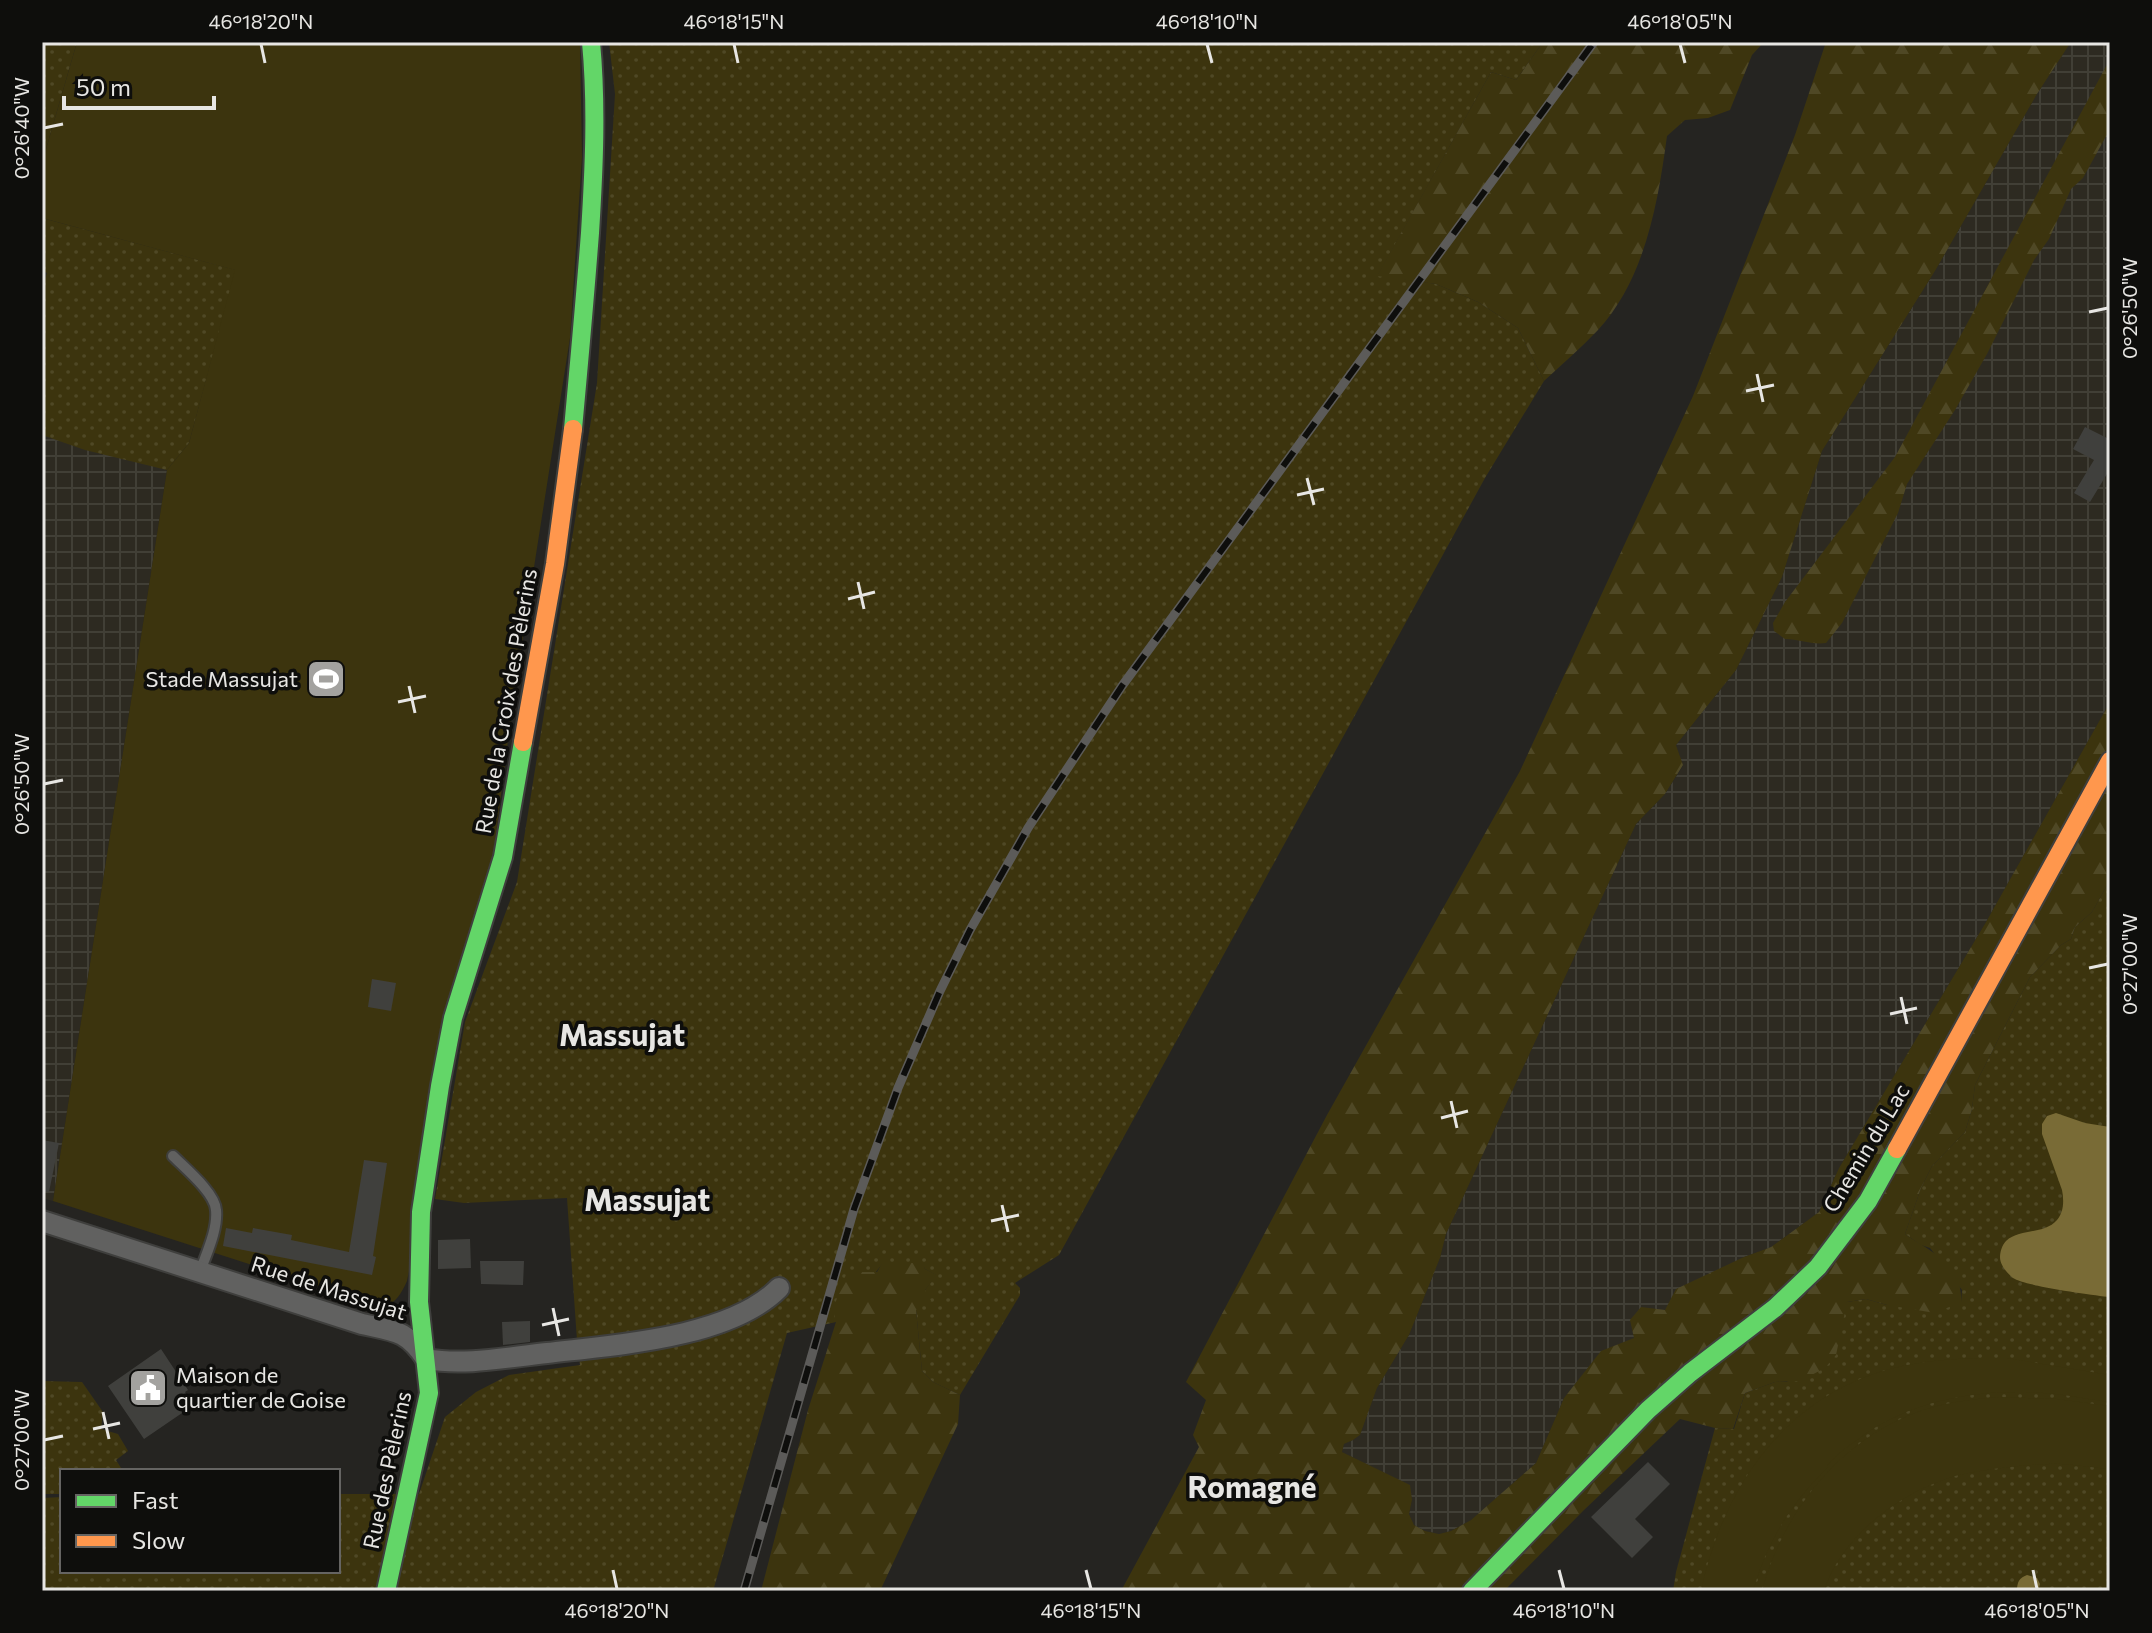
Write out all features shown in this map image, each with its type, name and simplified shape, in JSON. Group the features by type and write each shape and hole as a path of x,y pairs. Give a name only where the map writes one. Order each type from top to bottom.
{"street":[{"name":"Rue de la Croix des Pèlerins","path":"426,1359 419,1302 421,1212 440,1086 453,1018 503,857 547,611 570,460 595,153 591,42"},
{"name":"Chemin du Lac","path":"1472,1591 1648,1410 1690,1373 1775,1308 1818,1267 1868,1201 2110,761"},
{"name":"Rue de Massujat","path":"42,1221 362,1324 396,1332 417,1345 426,1359"},
{"path":"426,1359 473,1361 638,1341 695,1330 754,1307 768,1300 779,1288"},
{"name":"Rue des Pèlerins","path":"386,1591 425,1417 429,1393 426,1359"}],"lane":[{"path":"173,1156 211,1195 217,1208 200,1272"}],"shaded area":[{"path":"2071,42 2110,42 2110,702 1986,922 1839,1168 1819,1212 1771,1247 1744,1257 1665,1310 1635,1338 1601,1352 1564,1398 1536,1463 1471,1520 1439,1534 1425,1531 1414,1525 1409,1514 1412,1500 1409,1485 1342,1452 1344,1444 1360,1435 1377,1388 1409,1335 1440,1258 1446,1234 1636,824 1665,794 1683,766 1676,745 1736,670 1782,577 1822,451 1935,271 2037,94"},
{"path":"42,219 236,270 167,470 53,1201 42,1198"},
{"path":"2056,1113 2085,1123 2110,1127 2110,1297 2020,1281 2008,1274 2000,1260 2006,1241 2018,1234 2052,1225 2061,1213 2062,1190 2042,1134 2042,1124 2047,1116"},
{"path":"2027,1575 2037,1578 2040,1584 2038,1591 2017,1591 2019,1581"}],"green space":[{"path":"42,42 77,42 42,163"},
{"name":"Stade Massujat","path":"77,42 580,42 582,157 570,338 513,701 494,850 407,1281 398,1297 383,1307 53,1201 167,470 189,443 235,270 42,218 42,163"},
{"path":"609,42 1543,42 1516,80 1491,72 1378,275 1436,284 1478,302 1518,328 1544,381 1485,478 1059,1255 1015,1283 1020,1288 1020,1295 960,1395 933,1382 922,1371 916,1310 936,1275 925,1269 922,1263 883,1263 836,1322 787,1333 713,1591 42,1591 42,1498 60,1497 60,1573 340,1573 340,1494 419,1494 445,1417 476,1392 509,1375 580,1365 567,1198 464,1203 435,1199 465,1022 517,882 597,383 615,94"},
{"path":"1543,42 1764,42 1752,55 1730,110 1708,118 1685,120 1667,136 1654,213 1627,288 1598,330 1544,381 1518,328 1478,302 1436,284 1377,276 1491,72 1516,80"},
{"path":"1826,42 2071,42 2037,94 1935,271 1822,451 1782,577 1736,670 1676,745 1683,765 1665,794 1636,824 1446,1234 1440,1258 1409,1335 1377,1388 1360,1435 1344,1444 1342,1452 1410,1485 1412,1500 1409,1514 1414,1525 1439,1534 1451,1531 1471,1520 1536,1463 1564,1398 1601,1351 1634,1338 1630,1320 1641,1307 1665,1310 1676,1289 1771,1247 1819,1212 1839,1168 1986,922 2110,702 2110,880 2092,912 2075,927 2071,939 2030,977 1975,1085 1965,1132 1932,1166 1905,1234 1951,1269 1957,1278 1961,1302 1935,1313 1866,1299 1847,1302 1836,1355 1825,1368 1800,1381 1775,1382 1745,1393 1733,1429 1680,1419 1504,1591 1121,1591 1199,1447 1193,1435 1206,1400 1186,1382 1327,1115 1520,771 1693,396 1795,135"},
{"path":"2110,59 2110,129 2083,178 2071,189 2049,239 2034,260 1955,410 1907,484 1898,513 1842,623 1826,643 1785,639 1774,631 1773,623 1785,602 1895,457"},
{"path":"42,218 236,270 189,443 167,470 85,450 42,435 42,288 47,273 42,271"},
{"path":"2110,880 2110,1591 1673,1591 1715,1428 1734,1429 1745,1393 1775,1382 1787,1382 1847,1302 1866,1299 1887,1305 1961,1302 1962,1290 1930,1248 1905,1234 1921,1188 1932,1166 1965,1132 1975,1085 2030,977 2071,939 2075,927 2092,912"},
{"path":"882,1263 923,1263 925,1269 937,1275 925,1290 931,1301 916,1310 922,1371 933,1382 960,1395 958,1424 880,1591 761,1591 808,1410 836,1322 833,1309 847,1272 877,1272"},
{"path":"2007,1358 2110,1375 2110,1402 2030,1392 1981,1394 1932,1403 1886,1421 1840,1453 1802,1495 1773,1539 1753,1591 1701,1591 1725,1516 1743,1482 1765,1451 1791,1423 1821,1400 1856,1381 1915,1364"},
{"path":"42,1381 82,1382 103,1412 101,1429 118,1434 128,1451 116,1460 122,1469 60,1469 60,1494 42,1494"},
{"path":"2000,1397 2057,1399 2110,1406 2110,1469 2064,1464 2000,1468 1932,1484 1893,1506 1858,1535 1832,1571 1824,1591 1762,1591 1783,1536 1798,1510 1836,1464 1858,1444 1883,1428 1921,1411 1955,1402"}],"building":[{"path":"2085,427 2107,438 2110,432 2110,469 2090,502 2074,493 2094,460 2073,449"},
{"path":"372,979 396,983 391,1011 368,1007"},
{"path":"42,1140 59,1143 49,1192 42,1191"},
{"path":"364,1160 387,1163 372,1275 223,1246 226,1228 252,1233 253,1228 292,1235 291,1240 349,1252"},
{"path":"470,1239 471,1268 438,1269 438,1240"},
{"path":"480,1261 524,1261 523,1285 481,1284"},
{"path":"530,1321 530,1342 503,1345 502,1322"},
{"name":"Maison de quartier de Goise","path":"161,1349 188,1390 185,1392 191,1401 183,1407 185,1411 144,1439 108,1386"},
{"path":"1648,1462 1670,1484 1635,1519 1653,1537 1632,1558 1591,1517"}],"railway":[{"path":"744,1591 854,1209 898,1088 970,930 1028,828 1122,686 1594,42"}],"traffic: fast":[{"path":"573,429 593,185 591,42"},
{"path":"386,1591 429,1393 419,1302 421,1212 440,1086 453,1018 503,857 523,742"},
{"path":"1472,1591 1648,1410 1690,1373 1775,1308 1818,1267 1868,1201 1897,1149"}],"traffic: slow":[{"path":"523,742 555,564 573,429"},
{"path":"1897,1149 2110,761"}],"place":[{"name":"Stade Massujat","path":"326,679"},
{"name":"Maison de quartier de Goise","path":"148,1388"}],"district":[{"name":"Massujat","path":"622,1036"},
{"name":"Massujat","path":"647,1201"},
{"name":"Romagné","path":"1252,1488"}]}
